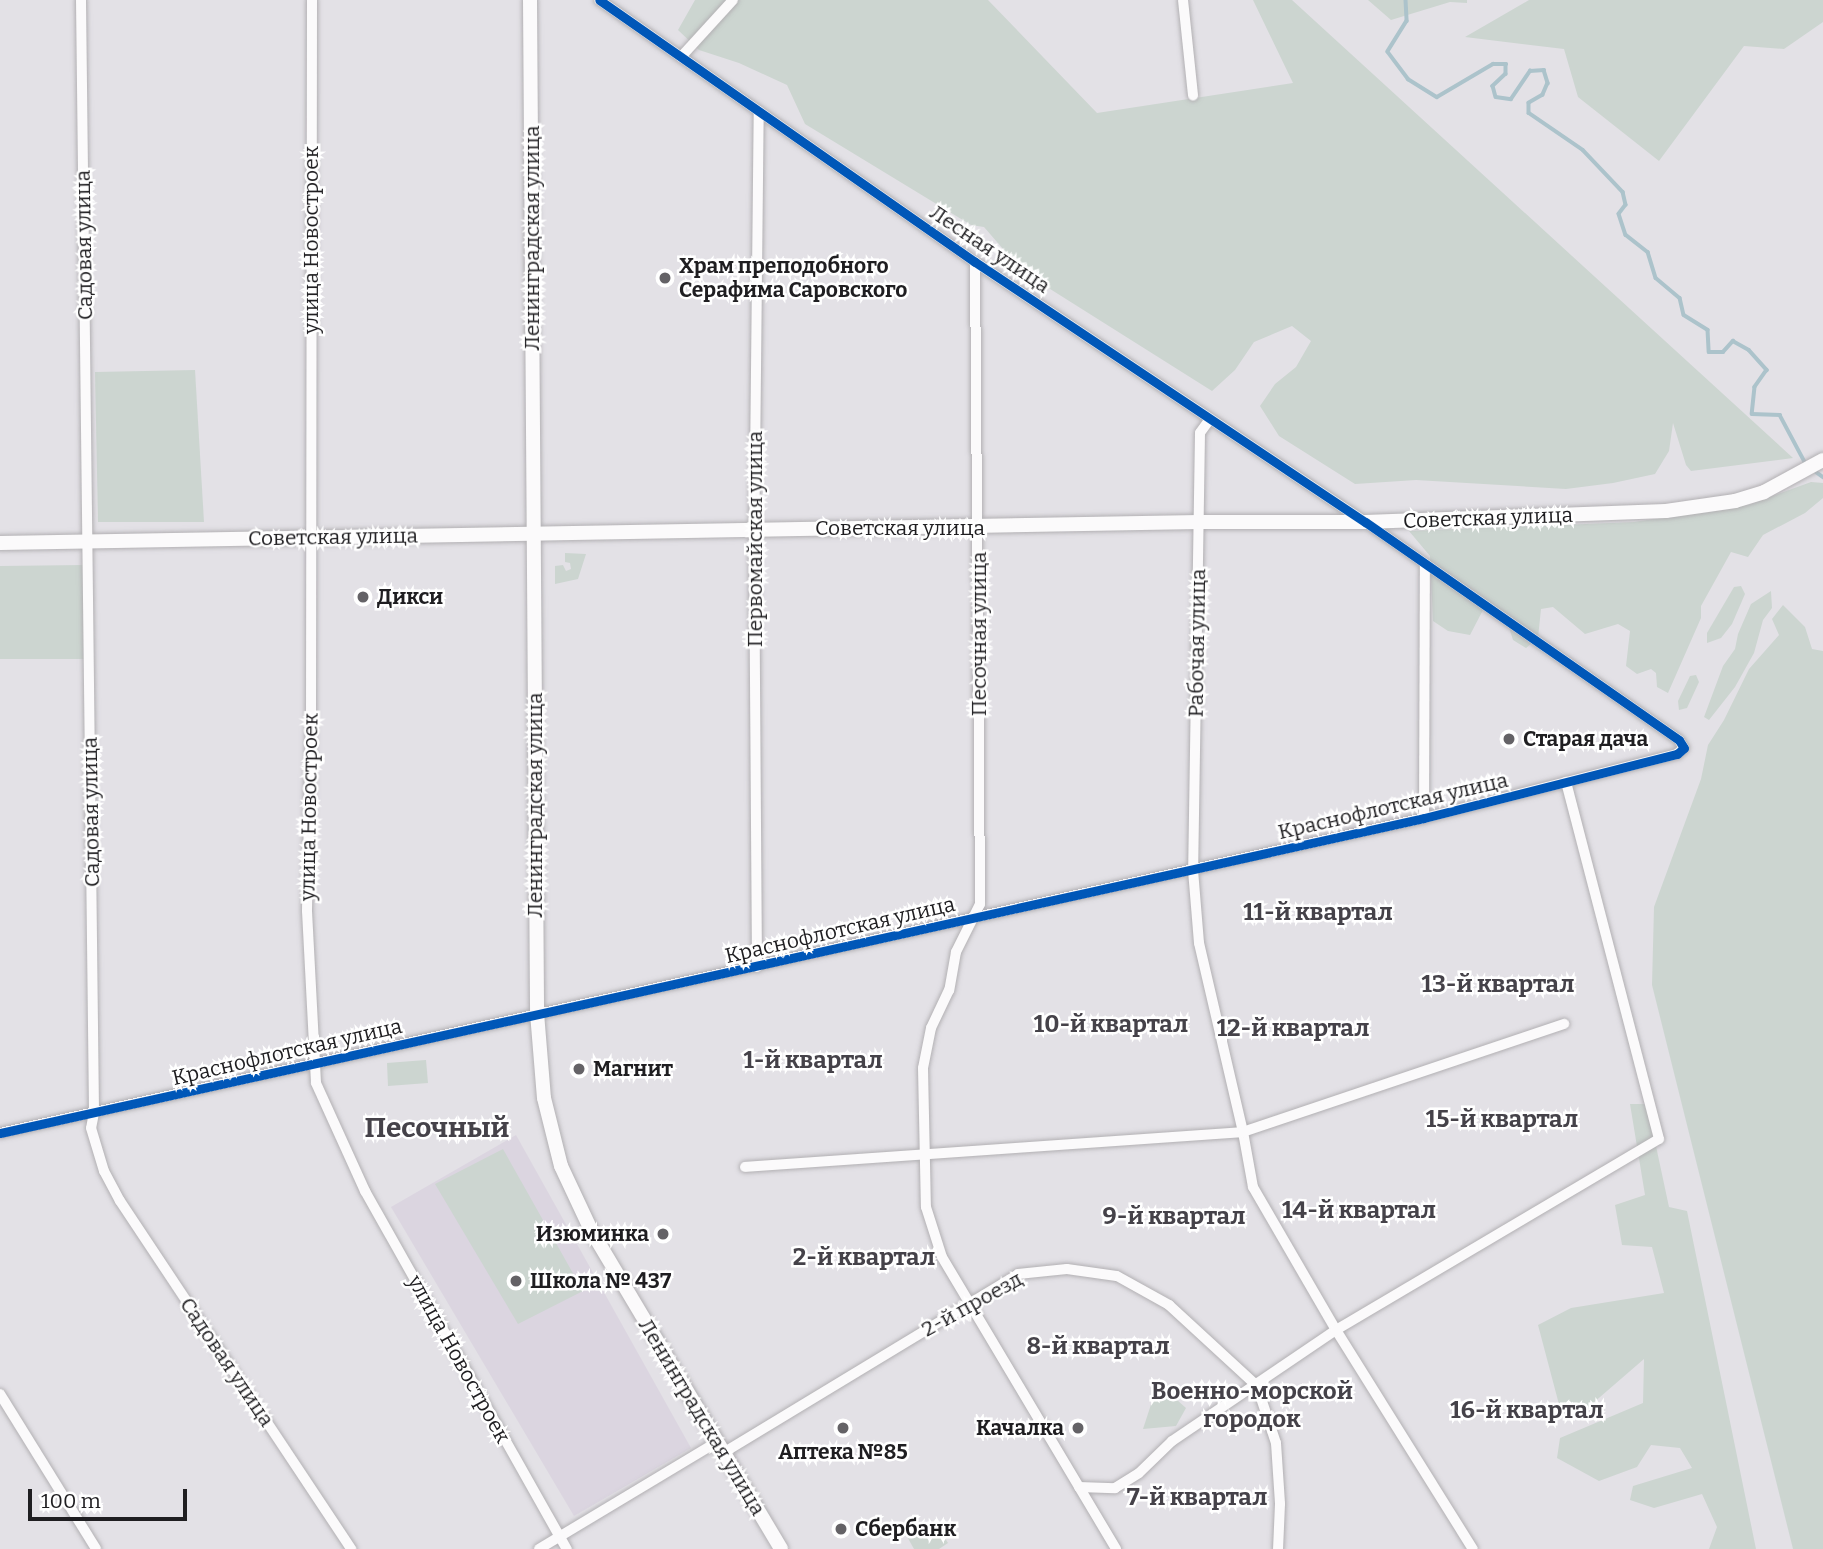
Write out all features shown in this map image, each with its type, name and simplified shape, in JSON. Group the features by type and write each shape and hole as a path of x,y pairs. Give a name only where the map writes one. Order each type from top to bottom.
{"main road":[{"name":"Ленинградская улица","path":"530,0 537,1013 549,1124 572,1194 781,1549"},
{"name":"Советская улица","path":"0,543 754,529 978,528 1199,522 1365,522 1666,511 1735,501 1764,492 1823,460"}],"street":[{"name":"Садовая улица","path":"81,0 94,1112 91,1128 97,1150 120,1201 351,1549"},
{"name":"улица Новостроек","path":"312,0 309,538 311,719 307,911 316,1083 365,1191 567,1549"},
{"name":"Лесная улица","path":"599,0 975,261 1365,522 1679,740 1684,748"},
{"path":"681,57 733,0"},
{"path":"1183,0 1193,95"},
{"name":"Первомайская улица","path":"757,967 754,529 759,111"},
{"name":"Песочная улица","path":"975,261 980,904 956,952 949,990 931,1027 923,1068 926,1207 942,1257 1116,1549"},
{"name":"Рабочая улица","path":"1210,419 1200,433 1193,870 1199,943 1243,1132 1252,1187 1336,1330 1473,1549"},
{"path":"1424,818 1425,564"},
{"name":"Краснофлотская улица","path":"0,1133 1424,818 1677,754 1684,748"},
{"path":"1079,1487 1115,1489 1139,1473 1172,1441 1336,1330 1658,1139 1566,782"},
{"path":"745,1167 1243,1132 1564,1024"},
{"name":"2-й проезд","path":"539,1549 720,1448 1018,1274 1067,1269 1117,1276 1169,1305 1256,1386 1276,1443 1280,1504 1278,1549"},
{"path":"0,1394 96,1549"}],"shaded area":[{"path":"695,0 988,0 1097,113 1293,83 1253,0 1292,0 1793,458 1691,471 1686,465 1673,423 1669,451 1655,474 1613,483 1566,489 1416,480 1355,484 1279,436 1260,406 1275,384 1296,367 1311,341 1292,326 1254,342 1235,370 1212,391 1039,282 1010,257 984,227 971,225 805,124 787,85 739,63 699,50 678,30"},
{"path":"1368,0 1467,0 1467,3 1450,2 1391,20"},
{"path":"1529,0 1823,0 1823,22 1784,49 1744,46 1659,161 1578,97 1564,49 1465,37"},
{"path":"195,370 204,522 98,522 95,372"},
{"path":"1811,482 1823,483 1823,498 1805,513 1763,535 1748,557 1731,552 1701,606 1701,618 1668,693 1657,687 1656,673 1651,669 1637,674 1626,666 1630,631 1618,624 1585,634 1553,607 1541,609 1538,638 1526,648 1513,640 1505,615 1492,606 1483,610 1470,635 1448,631 1433,621 1430,556 1409,531 1634,522 1748,505"},
{"path":"565,553 586,554 578,579 555,584 555,566 563,565 566,571 571,569 570,563 565,562"},
{"path":"84,565 84,659 0,659 0,566"},
{"path":"1741,586 1745,594 1732,624 1721,638 1707,643 1707,633 1734,587"},
{"path":"1771,591 1772,608 1763,620 1754,653 1735,687 1709,720 1704,717 1723,666 1735,649 1738,634 1751,604"},
{"path":"1783,605 1805,627 1812,649 1823,651 1823,1549 1793,1549 1652,985 1654,907 1701,779 1708,745 1724,720 1749,669 1779,635 1772,619"},
{"path":"1696,675 1699,682 1687,708 1679,710 1678,701 1690,676"},
{"path":"426,1060 428,1083 388,1086 387,1063"},
{"path":"1630,1104 1647,1104 1669,1207 1687,1211 1756,1549 1709,1549 1717,1527 1702,1494 1654,1508 1630,1500 1633,1486 1692,1468 1680,1448 1651,1445 1637,1467 1599,1481 1557,1458 1560,1438 1643,1403 1644,1359 1585,1410 1561,1412 1538,1325 1571,1308 1664,1293 1652,1247 1622,1245 1615,1205 1645,1195"},
{"name":"Школа № 437","path":"516,1135 691,1448 574,1516 391,1207"},
{"path":"503,1149 583,1291 518,1324 435,1184"},
{"path":"1158,1383 1186,1408 1176,1426 1143,1429"},
{"path":"935,1522 948,1543 939,1549 914,1549 905,1533"}],"waterway":[{"path":"1406,0 1407,21 1388,52 1408,79 1437,97 1493,64 1506,64 1506,74 1493,86 1496,97 1511,99 1530,71 1544,70 1548,83 1543,95 1529,103 1529,113 1583,150 1623,192 1626,205 1619,214 1626,235 1648,252 1656,278 1680,298 1684,315 1708,330 1709,352 1723,352 1733,341 1749,350 1767,370 1755,387 1752,414 1780,415 1806,464"},
{"path":"1812,469 1823,477"}],"cycle path":[{"path":"0,1133 1424,818 1677,754 1684,748 1679,740 1365,522 975,262 599,0"}],"place":[{"name":"Храм преподобного Серафима Саровского","path":"665,278"},
{"name":"Дикси","path":"363,597"},
{"name":"Старая дача","path":"1509,739"},
{"name":"Магнит","path":"579,1069"},
{"name":"Изюминка","path":"663,1234"},
{"name":"Школа № 437","path":"516,1281"},
{"name":"Аптека №85","path":"843,1428"},
{"name":"Качалка","path":"1078,1428"},
{"name":"Сбербанк","path":"841,1529"}],"district":[{"name":"11-й квартал","path":"1318,913"},
{"name":"13-й квартал","path":"1498,985"},
{"name":"10-й квартал","path":"1111,1025"},
{"name":"12-й квартал","path":"1293,1029"},
{"name":"1-й квартал","path":"813,1061"},
{"name":"15-й квартал","path":"1502,1120"},
{"name":"Песочный","path":"437,1128"},
{"name":"14-й квартал","path":"1359,1211"},
{"name":"9-й квартал","path":"1174,1217"},
{"name":"2-й квартал","path":"864,1258"},
{"name":"8-й квартал","path":"1098,1347"},
{"name":"Военно-морской городок","path":"1252,1406"},
{"name":"16-й квартал","path":"1527,1411"},
{"name":"7-й квартал","path":"1197,1498"}]}
